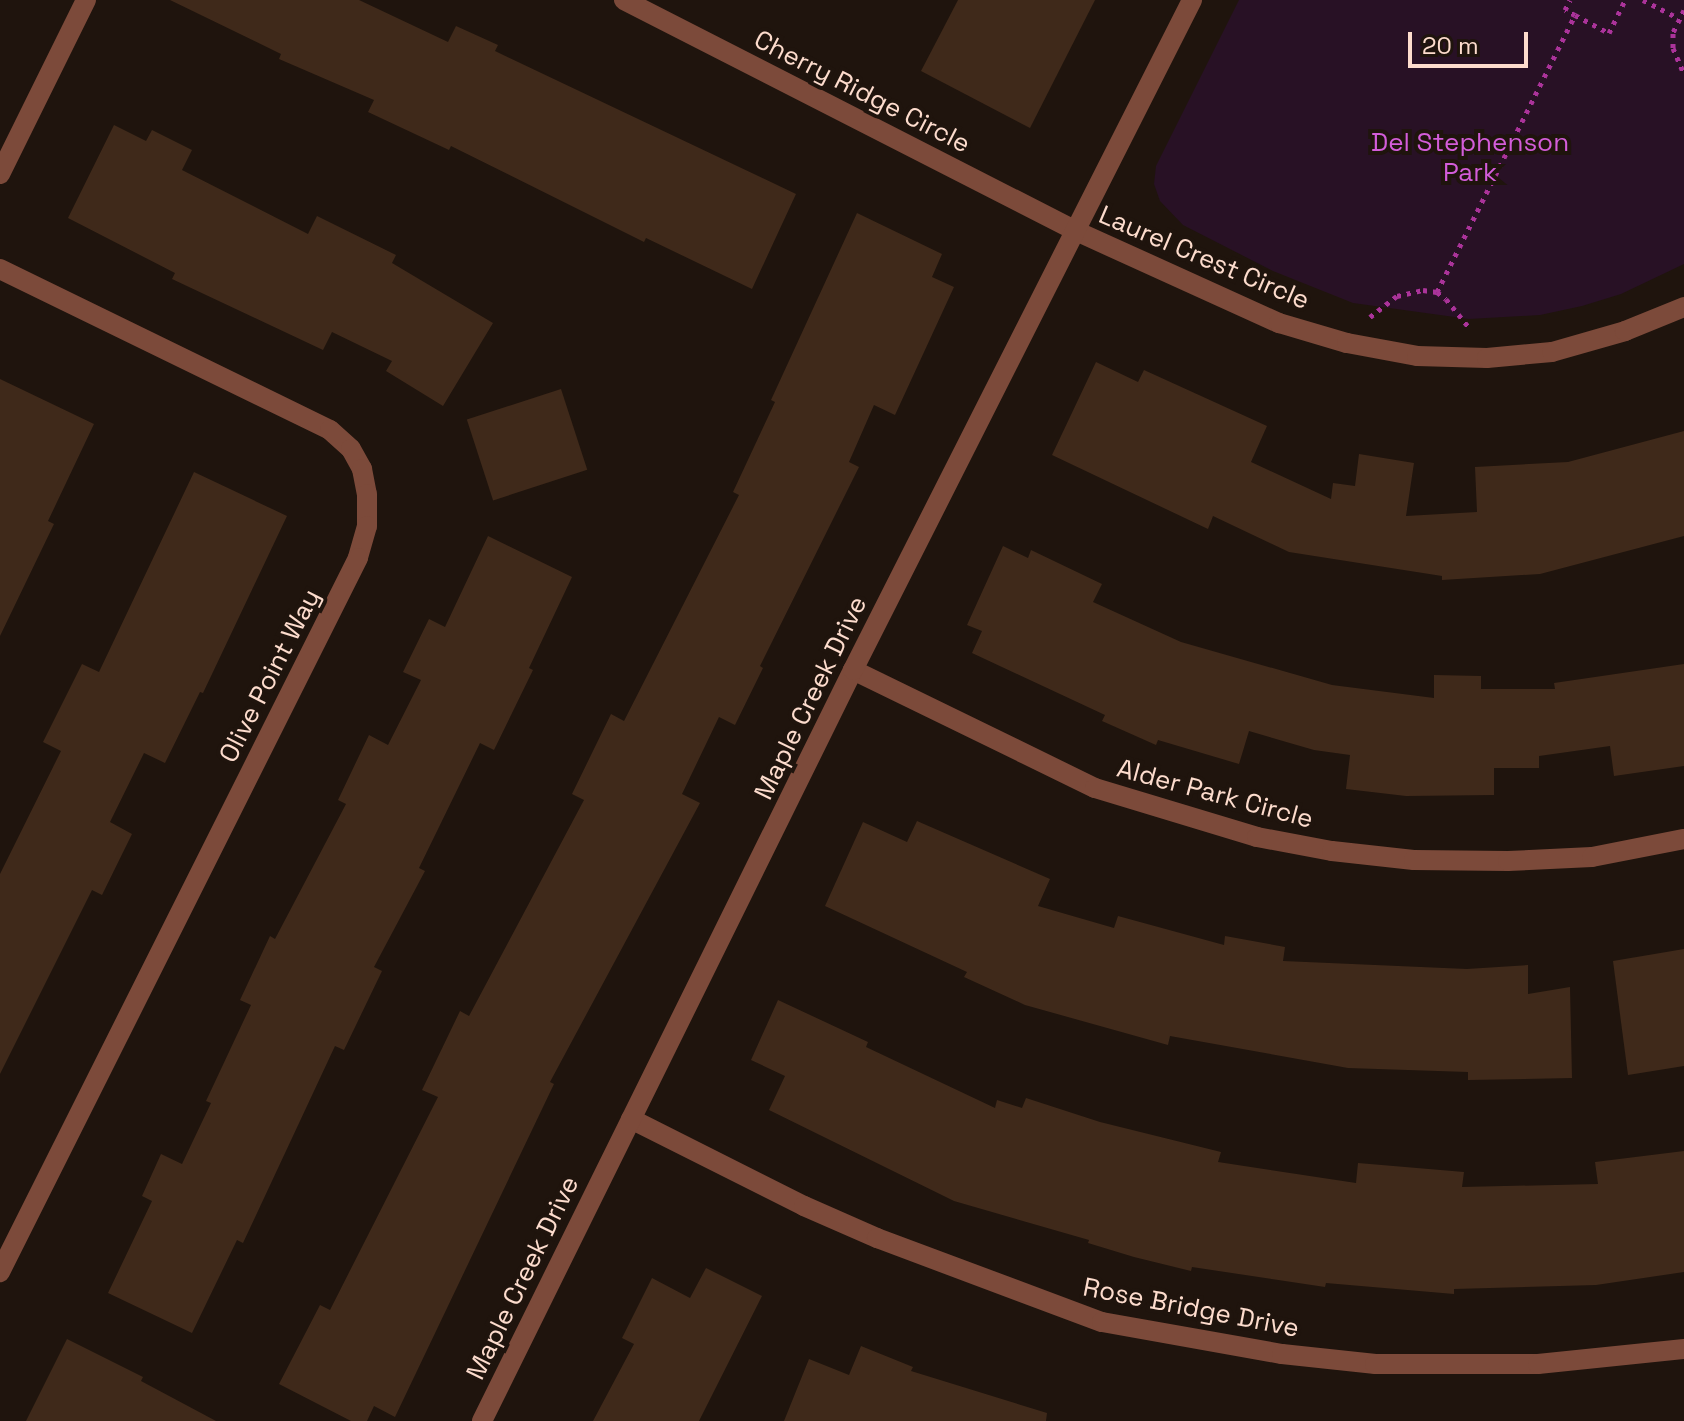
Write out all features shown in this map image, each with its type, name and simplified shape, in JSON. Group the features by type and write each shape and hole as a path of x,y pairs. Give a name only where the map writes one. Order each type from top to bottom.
{"street":[{"path":"0,174 86,0"},
{"name":"Cherry Ridge Circle","path":"625,0 1076,231"},
{"name":"Maple Creek Drive","path":"482,1421 853,670 1192,0"},
{"name":"Laurel Crest Circle","path":"1076,231 1279,323 1347,343 1417,356 1487,358 1552,352 1625,331 1684,307"},
{"name":"Olive Point Way","path":"0,269 330,430 351,449 362,469 367,494 367,526 358,558 0,1272"},
{"name":"Alder Park Circle","path":"853,670 1095,788 1257,837 1332,851 1414,860 1508,861 1592,857 1684,839"},
{"name":"Rose Bridge Drive","path":"631,1119 804,1206 877,1238 1102,1322 1282,1354 1375,1364 1538,1364 1684,1349"}],"path":[{"path":"1570,0 1565,10 1609,33 1625,0"},
{"path":"1643,0 1678,18"},
{"path":"1684,10 1678,18 1673,48 1684,74"},
{"path":"1437,292 1575,15"},
{"path":"1347,343 1370,317 1397,296 1423,290 1437,292 1467,325 1487,358"}],"green space":[{"name":"Del Stephenson Park","path":"1239,0 1684,0 1684,264 1621,294 1582,306 1540,315 1469,319 1353,303 1273,271 1183,225 1160,201 1154,184 1156,166"}],"building":[{"path":"170,0 359,0 448,42 456,26 498,45 495,51 796,194 752,289 646,238 644,242 451,146 449,150 368,112 374,100 279,59 281,54"},
{"path":"958,0 1095,0 1030,128 921,71"},
{"path":"114,125 146,141 152,130 192,150 182,170 308,234 317,216 396,255 392,263 493,323 443,406 386,371 392,361 332,332 323,350 172,279 175,273 68,218"},
{"path":"857,213 942,254 932,277 954,287 895,415 874,405 849,462 859,467 760,666 763,668 735,725 719,717 682,794 700,803 550,1082 554,1084 395,1417 374,1406 367,1421 351,1421 279,1384 320,1305 330,1310 438,1097 422,1090 460,1011 469,1016 584,800 572,794 611,714 624,721 739,495 733,492 775,402 771,400"},
{"path":"1096,362 1138,382 1144,370 1267,426 1251,462 1331,499 1333,483 1355,486 1359,454 1414,463 1406,516 1477,512 1475,467 1568,462 1684,431 1684,536 1540,574 1442,580 1442,576 1289,552 1213,516 1208,529 1052,455"},
{"path":"0,379 94,424 48,521 54,524 0,636"},
{"path":"561,389 587,470 493,500 467,420"},
{"path":"194,472 287,516 203,693 200,692 165,763 144,753 110,822 132,834 102,895 92,890 0,1074 0,874 61,751 43,742 82,664 99,672"},
{"path":"488,536 572,577 529,668 533,670 494,750 480,743 419,868 425,871 374,967 382,971 344,1050 335,1046 243,1243 237,1240 192,1333 108,1293 152,1201 142,1196 161,1154 182,1164 211,1103 206,1101 251,1005 240,1000 270,936 275,939 346,804 338,800 369,735 388,745 421,680 403,672 429,619 445,627"},
{"path":"1003,546 1028,558 1031,550 1102,584 1093,602 1181,642 1332,685 1434,698 1434,675 1481,676 1481,689 1555,689 1554,683 1684,664 1684,766 1614,776 1610,746 1539,756 1539,768 1494,768 1494,795 1406,796 1346,789 1350,755 1314,750 1249,731 1239,764 1158,740 1156,745 1102,721 1105,715 972,653 982,631 967,625"},
{"path":"917,821 1050,879 1038,906 1114,928 1118,916 1224,945 1225,936 1285,947 1283,961 1467,969 1528,965 1528,994 1570,987 1572,1078 1468,1080 1468,1072 1348,1068 1170,1036 1168,1045 1025,1005 964,977 967,972 825,906 863,822 907,842"},
{"path":"1684,949 1684,1066 1628,1075 1613,961"},
{"path":"778,1000 868,1042 866,1047 995,1108 997,1100 1022,1108 1026,1098 1100,1122 1221,1152 1218,1162 1356,1183 1358,1163 1464,1172 1462,1187 1598,1184 1595,1162 1684,1151 1684,1272 1596,1285 1454,1289 1454,1294 1326,1283 1325,1287 1192,1267 1191,1271 1134,1257 1088,1243 1089,1240 954,1201 769,1110 785,1076 751,1060"},
{"path":"706,1268 762,1296 699,1421 593,1421 634,1344 622,1338 652,1278 690,1298"},
{"path":"67,1339 143,1377 141,1381 216,1421 26,1421"},
{"path":"861,1346 913,1367 911,1371 1047,1413 1046,1421 784,1421 809,1359 849,1375"}]}
